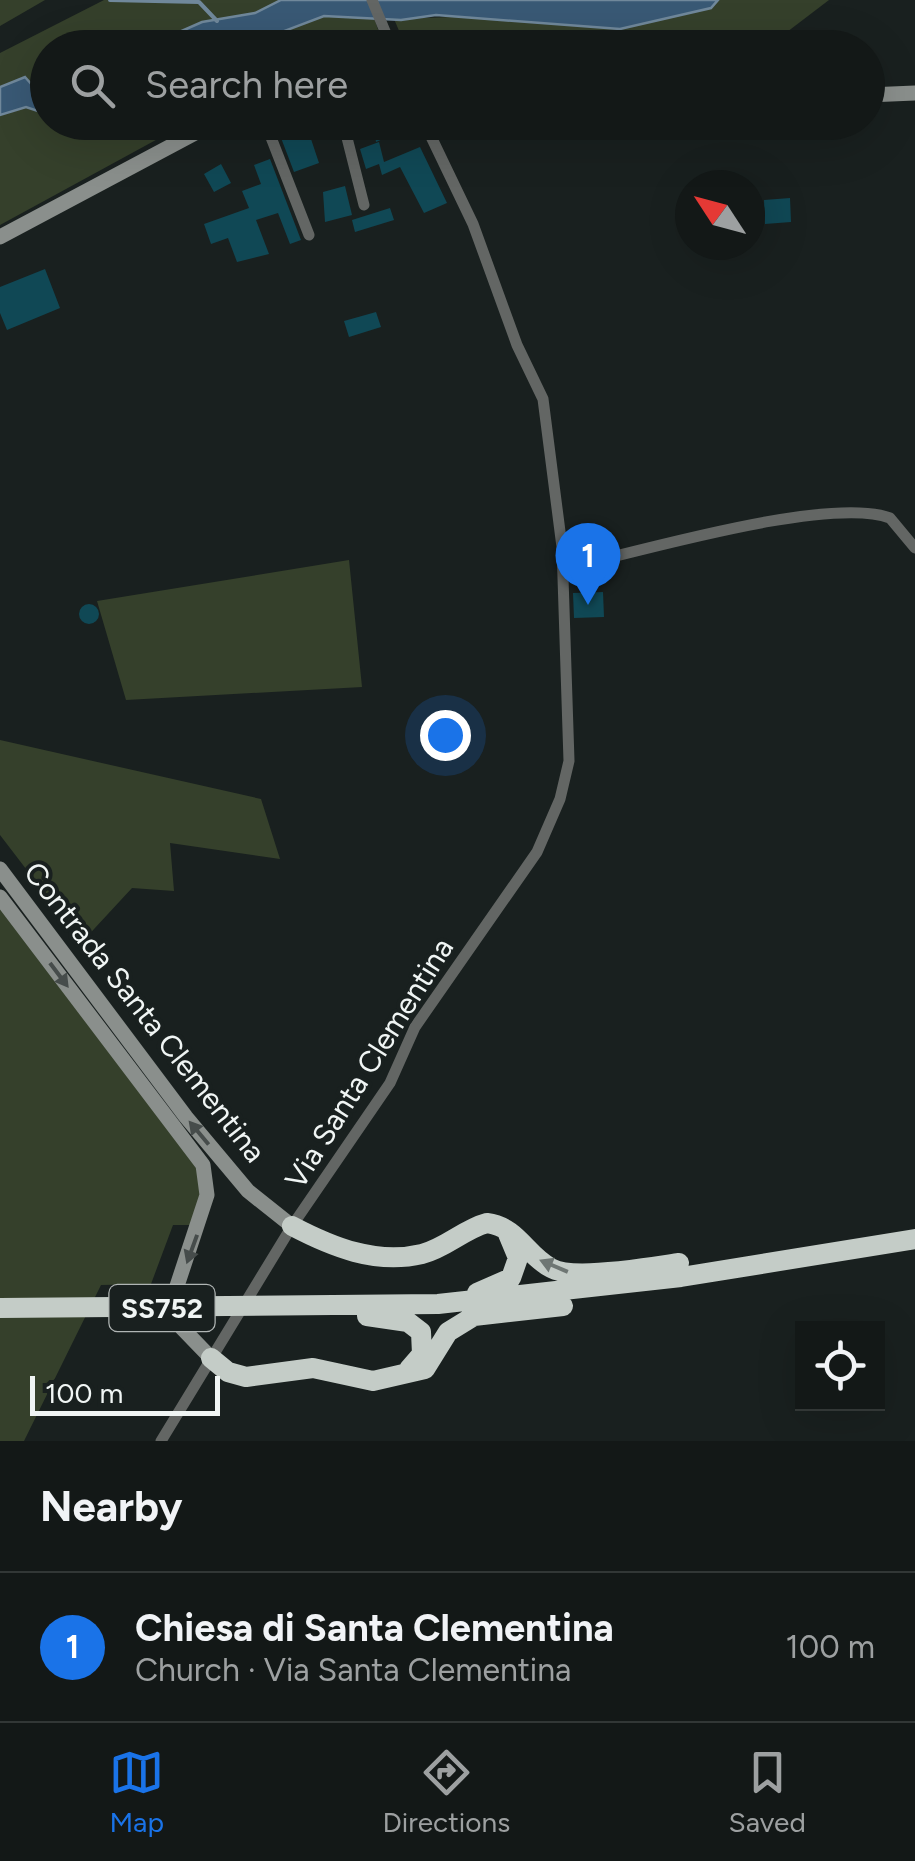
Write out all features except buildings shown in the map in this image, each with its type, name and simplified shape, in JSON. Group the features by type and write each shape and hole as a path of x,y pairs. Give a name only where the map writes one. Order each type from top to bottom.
{"highway":[{"path":"292,1226 330,1246 387,1257 424,1254 477,1226 504,1228 548,1267 570,1273 667,1265 792,1246 858,1249"},
{"path":"438,1304 511,1278 518,1258 504,1228"},
{"name":"SS752","path":"0,1308 438,1304 681,1277 915,1239"},
{"path":"211,1358 228,1372 246,1377 313,1368 373,1381 425,1369 448,1332 474,1316 621,1296 681,1277"},
{"path":"324,1307 408,1322 417,1328 423,1337 420,1359 394,1377"}],"street":[{"path":"372,0 384,30"},
{"path":"885,94 915,92"},
{"path":"0,237 182,140"},
{"path":"272,140 309,235"},
{"path":"348,140 364,205"},
{"name":"Via Santa Clementina","path":"161,1441 292,1226 390,1083 415,1028 537,852 560,800 572,732 563,569 542,399 517,345 474,224 433,140"},
{"path":"563,569 766,522 852,512 890,518 915,548"},
{"name":"Contrada Santa Clementina","path":"0,869 197,1130 248,1192 292,1226"},
{"name":"Contrada Santa Clementina","path":"0,898 202,1166 205,1206 176,1289 176,1312 182,1328 211,1358"}],"green space":[{"path":"0,0 45,0 0,26"},
{"path":"104,0 281,0 255,13 202,22 183,30 45,30"},
{"path":"718,0 829,0 790,30 399,30 394,19 711,8"},
{"path":"324,16 374,18 378,30 288,30"},
{"path":"30,38 30,83 25,77 0,87 0,53"},
{"path":"30,108 30,140 156,140 0,225 0,115"},
{"path":"349,560 362,687 126,700 97,601"},
{"path":"0,740 261,799 280,859 170,843 174,891 132,888 82,942 0,835"},
{"path":"0,900 199,1160 205,1188 195,1225 173,1225 151,1284 101,1285 24,1441 0,1441"}],"water":[{"path":"281,0 718,0 711,8 620,29 436,15 401,20 324,16 287,30 184,30 202,22 255,13"},
{"path":"25,77 30,83 30,108 0,115 0,87"}],"waterway":[{"path":"110,0 199,2 217,21"}],"place":[{"name":"Chiesa di Santa Clementina","path":"588,605"}]}
